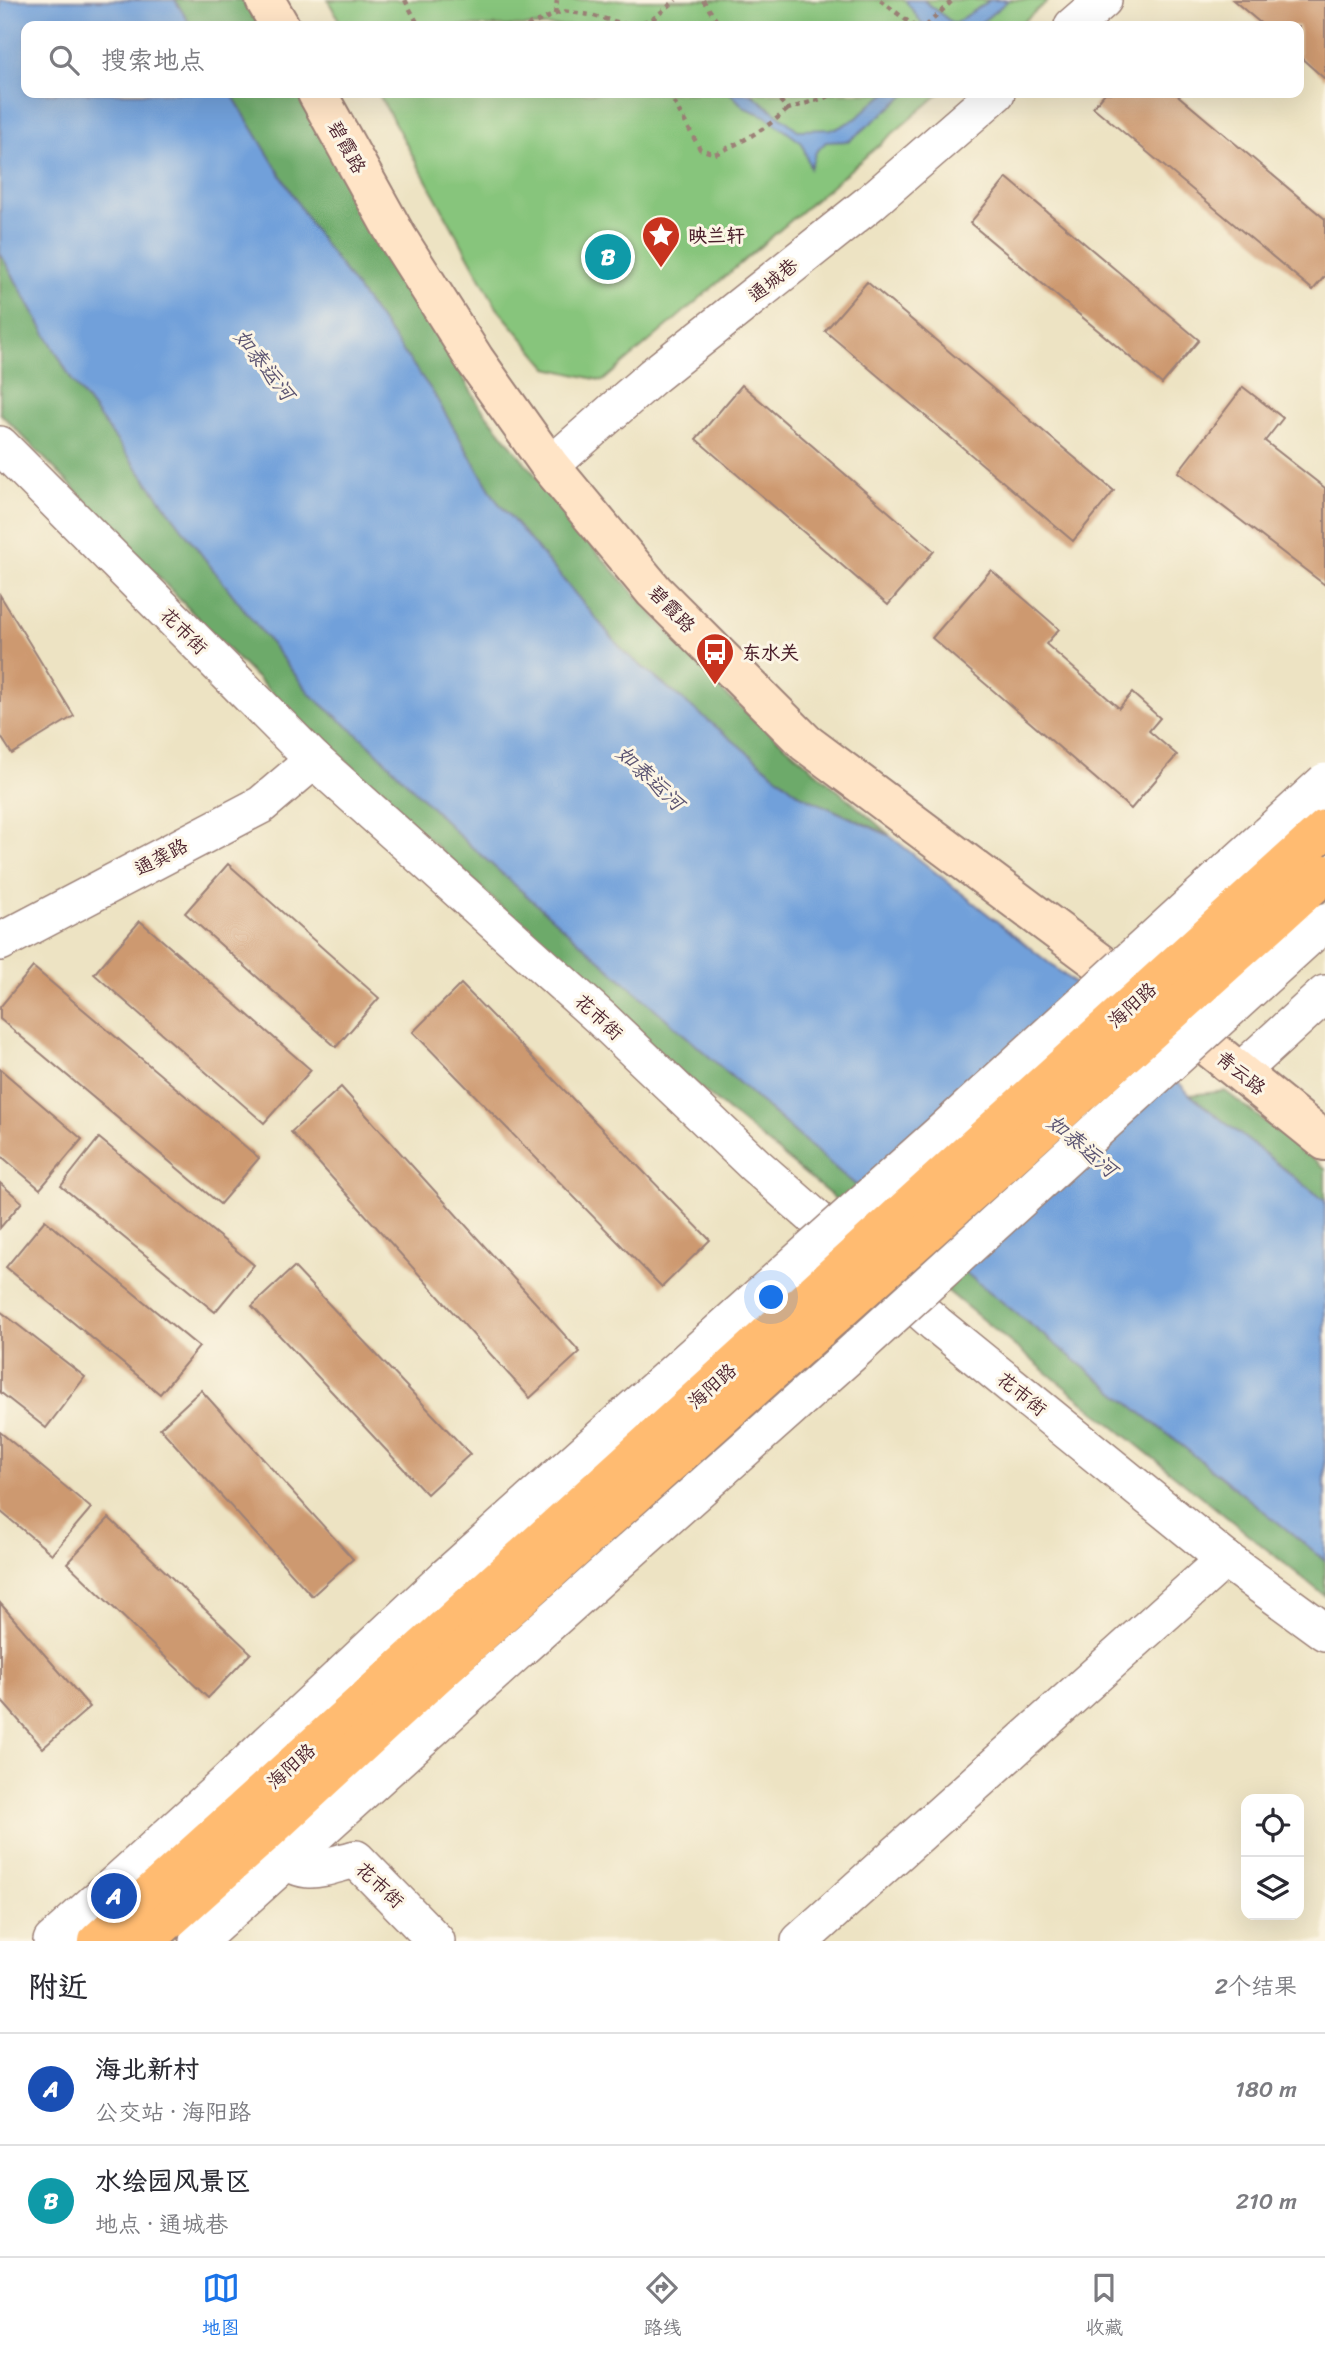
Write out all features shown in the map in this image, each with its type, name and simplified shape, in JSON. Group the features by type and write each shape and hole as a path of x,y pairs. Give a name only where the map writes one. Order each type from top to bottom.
{"main road":[{"name":"海阳路","path":"145,1941 252,1825 1325,830"},
{"name":"海阳路","path":"479,1616 1325,874"},
{"name":"海阳路","path":"98,1941 252,1825"}],"street":[{"path":"265,0 277,21"},
{"path":"1079,21 1103,0"},
{"name":"碧霞路","path":"320,98 397,237 475,360 550,466 654,591 806,743 1158,1006"},
{"name":"通城巷","path":"550,466 653,376 870,203 990,98"},
{"name":"花市街","path":"0,445 314,760 601,1018 765,1174 936,1324 1225,1559 1325,1632"},
{"name":"通龚路","path":"0,942 261,805 314,760"},
{"path":"198,1941 252,1825 447,1576 943,1131 1325,782"},
{"path":"52,1941 252,1825 518,1650 851,1354 1325,922"},
{"path":"1240,1072 1325,994"},
{"name":"青云路","path":"1158,1006 1325,1141"},
{"path":"800,1941 1225,1559"},
{"name":"花市街","path":"252,1825 309,1871 356,1859 436,1941"}],"path":[{"path":"405,0 416,21"},
{"path":"555,14 557,0"},
{"path":"646,21 676,0"},
{"path":"703,0 717,21"},
{"path":"880,0 907,21"},
{"path":"931,21 953,0"},
{"path":"539,21 563,11 613,21"},
{"path":"672,98 700,149 715,154 769,126 788,108 823,98"},
{"path":"778,98 788,108"}],"green space":[{"path":"175,0 243,0 256,21 188,21"},
{"path":"328,0 1049,0 1024,21 339,21"},
{"path":"234,98 301,98 479,405 596,551 724,693 890,835 800,795 625,653 496,500 432,391 314,230"},
{"path":"381,98 934,98 603,381 548,368 497,308"},
{"path":"0,253 73,382 311,695 369,744 464,840 841,1173 1325,1560 1325,1596 1056,1380 654,1050 281,702 225,646 0,413"},
{"path":"1225,1091 1325,1168 1325,1201 1190,1095"}],"water":[{"name":"如泰运河","path":"0,0 175,0 188,21 21,21 21,98 234,98 314,230 432,391 496,500 625,653 800,795 890,836 1123,1022 1190,1095 1325,1201 1325,1560 841,1173 464,840 369,744 311,695 73,382 0,253"},
{"path":"905,0 923,0 950,21 920,21"},
{"path":"990,0 1009,0 983,21 958,21"},
{"path":"735,98 756,98 798,130 836,129 857,118 880,98 902,98 849,141 826,142 816,152 810,168 802,143 765,116 745,108"}],"building":[{"path":"1233,0 1325,0 1325,79 1304,60 1304,21 1258,21"},
{"path":"1101,98 1181,98 1325,219 1325,276 1313,290 1093,107"},
{"path":"1007,178 1199,340 1162,384 970,223"},
{"path":"867,282 1114,491 1073,541 825,331"},
{"path":"742,385 934,551 888,605 696,439"},
{"path":"1243,387 1283,418 1265,441 1325,488 1325,585 1178,472"},
{"path":"991,570 1059,629 1046,644 1119,708 1132,693 1160,718 1149,731 1177,755 1131,809 932,638"},
{"path":"0,595 74,716 12,754 0,735"},
{"path":"228,864 379,998 336,1047 185,913"},
{"path":"140,921 311,1070 264,1123 94,974"},
{"path":"33,967 259,1158 220,1204 0,1019 0,1007"},
{"path":"461,984 710,1240 662,1287 413,1032"},
{"path":"0,1069 82,1139 40,1189 0,1155"},
{"path":"341,1087 580,1352 530,1398 291,1132"},
{"path":"99,1138 254,1265 215,1312 61,1186"},
{"path":"0,1183 22,1202 0,1228"},
{"path":"45,1220 199,1347 160,1394 6,1267"},
{"path":"294,1267 470,1454 427,1494 252,1306"},
{"path":"0,1311 85,1377 46,1428 0,1392"},
{"path":"201,1390 353,1559 312,1596 160,1428"},
{"path":"0,1432 91,1508 52,1554 0,1511"},
{"path":"109,1518 251,1653 208,1698 67,1563"},
{"path":"0,1603 90,1707 43,1748 0,1699"}],"place":[{"name":"水绘园风景区","path":"608,257"},
{"name":"映兰轩","path":"661,269"},
{"name":"东水关","path":"715,686"},
{"name":"海北新村","path":"114,1896"}]}
